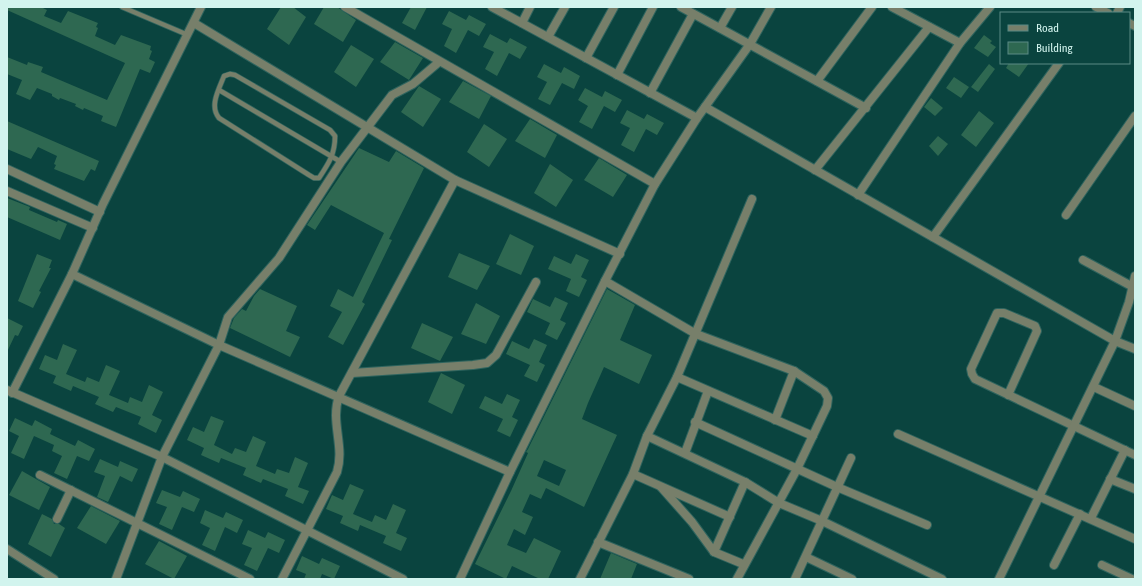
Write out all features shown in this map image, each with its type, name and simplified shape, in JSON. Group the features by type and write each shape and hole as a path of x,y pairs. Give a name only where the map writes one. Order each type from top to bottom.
{"street":[{"path":"201,7 194,24 100,212 72,274 10,392 162,457 402,579"},
{"path":"345,7 655,184"},
{"path":"492,7 697,118"},
{"path":"522,23 530,7"},
{"path":"548,37 565,7"},
{"path":"586,58 614,7"},
{"path":"617,75 653,7"},
{"path":"720,28 732,7"},
{"path":"460,579 510,472 604,281 620,254 655,184 697,118 750,44 771,7"},
{"path":"817,81 872,7"},
{"path":"892,7 960,43"},
{"path":"858,194 960,43 990,7"},
{"path":"650,93 687,9 866,108"},
{"path":"194,24 369,127 455,180 620,254"},
{"path":"815,170 866,108 929,27"},
{"path":"116,579 162,457 219,345 228,317 280,258 341,162 392,95 413,84 439,62"},
{"path":"933,237 1058,64"},
{"path":"705,107 1115,341 1135,349"},
{"path":"1066,215 1135,116"},
{"path":"7,169 100,212"},
{"path":"282,579 305,531 337,472 341,460 336,421 336,404 339,396 455,180"},
{"path":"7,191 93,228"},
{"path":"580,579 633,474 646,436 677,377 752,199"},
{"path":"1083,260 1133,287"},
{"path":"72,274 219,345 339,396 510,472"},
{"path":"999,579 1094,387 1115,341 1129,302 1135,276"},
{"path":"604,281 696,334 794,371 824,391 828,398 827,406 797,469 779,504 743,564 737,579"},
{"path":"352,373 487,363 496,355 536,282"},
{"path":"1008,395 1037,331 1035,326 1004,313 998,313 972,368 972,374 975,379 1008,395 1135,455"},
{"path":"775,420 794,371"},
{"path":"677,377 813,436"},
{"path":"1094,387 1135,406"},
{"path":"685,453 695,422 708,391"},
{"path":"695,422 837,487 927,524"},
{"path":"898,434 1040,495 1135,539"},
{"path":"646,436 745,482 779,504 822,520 942,579"},
{"path":"1090,518 1125,450"},
{"path":"795,579 851,458"},
{"path":"633,474 730,517"},
{"path":"40,475 138,522 250,579"},
{"path":"1110,479 1135,489"},
{"path":"714,552 745,482"},
{"path":"661,487 692,522 714,552 743,564"},
{"path":"57,519 71,490"},
{"path":"1054,565 1080,514"},
{"path":"598,542 689,579"},
{"path":"7,549 54,579"},
{"path":"806,557 852,579"},
{"path":"1102,565 1132,579"}],"lane":[{"path":"122,7 188,35"},
{"path":"230,74 235,75 330,130 335,136 333,157 319,178 314,178 219,118 215,113 214,107 224,76 230,74"},
{"path":"219,90 341,162"}],"building":[{"path":"7,7 41,7 47,10 44,16 61,23 68,11 98,23 95,36 115,45 121,35 151,46 150,50 152,51 149,59 155,62 150,73 140,69 116,127 101,121 103,116 84,108 83,110 75,106 76,104 60,98 59,100 52,96 52,94 37,88 30,100 16,94 22,80 7,74 7,57 27,65 28,62 43,67 41,72 107,100 125,63 7,10"},
{"path":"281,7 293,7 306,17 289,45 267,29"},
{"path":"324,7 337,7 356,20 343,42 314,24"},
{"path":"411,7 427,7 415,30 402,23"},
{"path":"449,11 466,20 469,15 486,24 479,36 468,30 456,53 444,46 452,29 442,24"},
{"path":"490,34 507,43 510,38 527,47 520,59 509,53 497,76 485,69 494,52 483,47"},
{"path":"984,35 992,41 990,43 996,47 988,57 974,48"},
{"path":"395,42 423,58 409,80 380,62"},
{"path":"351,45 374,59 356,87 334,72"},
{"path":"544,64 561,73 564,67 580,76 574,89 562,83 550,105 538,99 547,82 537,77"},
{"path":"989,64 995,69 978,92 971,87"},
{"path":"1008,64 1028,64 1019,77 1006,68"},
{"path":"954,77 969,87 961,98 946,88"},
{"path":"463,81 491,96 479,119 449,102"},
{"path":"419,86 441,99 423,127 401,112"},
{"path":"585,88 602,97 605,91 622,100 615,112 604,106 592,129 579,122 588,106 578,100"},
{"path":"931,98 943,108 935,116 924,107"},
{"path":"627,110 644,119 647,114 664,123 657,135 646,129 634,152 621,145 630,128 620,123"},
{"path":"979,111 994,123 976,147 961,135"},
{"path":"530,119 557,135 545,158 515,141"},
{"path":"7,121 99,161 95,171 91,169 84,181 54,169 57,156 38,147 31,159 7,149"},
{"path":"484,124 507,139 489,167 467,152"},
{"path":"938,136 948,144 938,156 929,146"},
{"path":"359,148 389,162 396,151 424,168 389,239 392,240 362,302 365,304 343,345 328,337 342,312 330,306 338,289 353,297 384,233 331,205 315,230 307,225"},
{"path":"599,158 627,175 613,197 584,180"},
{"path":"550,164 573,180 556,207 534,193"},
{"path":"7,198 30,207 29,210 57,222 58,220 67,224 60,240 7,217"},
{"path":"510,234 534,246 521,275 496,264"},
{"path":"459,253 490,266 477,290 448,277"},
{"path":"37,254 52,260 49,268 51,268 39,291 41,292 33,308 18,301"},
{"path":"576,254 589,260 581,277 587,280 579,297 566,291 571,279 548,269 554,256 571,264"},
{"path":"260,289 297,306 286,331 300,337 290,357 230,328 234,318 242,309 246,311 254,296"},
{"path":"607,289 635,305 620,340 652,355 639,384 604,367 582,419 617,435 584,507 546,488 541,499 530,494 522,512 533,517 525,535 514,529 507,545 526,553 534,538 561,551 548,579 540,579 512,566 506,579 475,564 511,491 528,453 526,452","holes":["544,460 566,470 559,486 537,476"]},
{"path":"555,297 568,303 560,320 566,323 557,340 545,334 550,323 527,312 533,299 550,307"},
{"path":"476,303 500,316 486,344 461,334"},
{"path":"7,318 23,326 18,336 15,335 7,352"},
{"path":"422,323 453,337 440,361 411,348"},
{"path":"534,339 547,345 539,362 545,365 537,382 524,376 530,365 506,354 512,341 529,349"},
{"path":"63,344 77,350 66,374 85,382 87,377 99,382 106,365 120,371 109,395 128,403 130,397 142,402 149,385 163,392 152,415 162,420 156,433 138,424 141,417 116,407 113,412 95,404 99,397 73,386 71,391 53,383 56,376 39,369 45,355 57,360"},
{"path":"441,373 465,385 452,414 428,402"},
{"path":"507,394 520,400 512,417 518,420 510,437 497,431 503,419 479,408 485,396 502,404"},
{"path":"211,416 224,421 214,445 232,454 235,448 246,452 253,436 266,442 256,466 275,474 277,469 289,473 295,457 308,463 298,487 309,491 303,504 285,496 288,489 263,479 261,483 243,475 246,468 221,458 219,463 201,455 204,448 187,440 193,427 204,432"},
{"path":"15,418 32,426 35,420 52,429 50,434 75,446 78,440 95,449 89,461 77,456 67,479 54,473 62,456 52,451 54,445 34,436 24,459 11,453 19,436 9,431"},
{"path":"100,459 118,467 120,461 138,469 132,482 120,476 108,502 97,497 105,476 94,472"},
{"path":"22,471 50,487 39,510 9,495"},
{"path":"350,484 364,490 353,514 372,522 375,515 386,520 393,504 406,510 396,533 407,538 401,551 383,543 386,536 360,525 358,531 340,523 343,516 326,509 332,495 343,500"},
{"path":"162,490 180,497 183,491 200,499 194,512 182,507 172,530 159,524 167,507 156,503"},
{"path":"91,506 120,521 106,544 77,528"},
{"path":"205,510 223,518 226,512 243,520 237,533 225,527 215,551 202,545 210,528 200,523"},
{"path":"42,514 52,519 54,524 59,524 65,528 51,557 28,544"},
{"path":"248,530 265,538 268,532 285,540 279,553 268,548 257,571 244,565 252,548 242,544"},
{"path":"159,541 187,556 174,579 145,564"},
{"path":"611,553 637,564 631,579 600,579"},
{"path":"302,556 319,564 322,558 340,566 334,579 322,574 320,579 304,579 306,574 296,570"}]}
